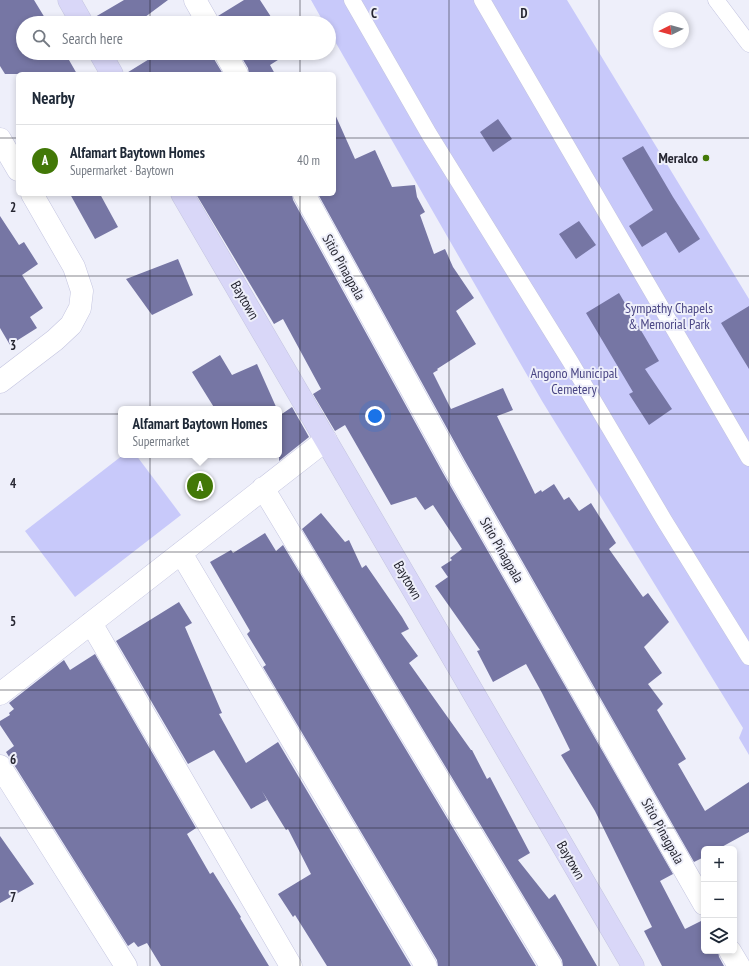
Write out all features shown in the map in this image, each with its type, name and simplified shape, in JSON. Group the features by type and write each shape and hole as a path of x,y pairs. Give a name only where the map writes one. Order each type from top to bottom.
{"main road":[{"path":"69,0 78,16"},
{"path":"104,60 111,72"},
{"name":"Baytown","path":"183,196 633,966"}],"street":[{"path":"195,0 204,16"},
{"path":"229,60 236,72"},
{"path":"0,139 16,167"},
{"path":"0,382 55,340 70,325 80,308 82,291 74,267 33,196"},
{"name":"Sitio Pinagpala","path":"305,196 454,467 701,899"},
{"path":"0,694 326,440"},
{"path":"263,488 551,966"},
{"path":"181,553 426,966"},
{"path":"91,623 291,966"},
{"path":"0,766 126,966"},
{"path":"732,954 739,966"}],"lane":[{"path":"352,0 429,134 570,361 664,520 749,658"},
{"path":"482,0 560,137 749,458"},
{"path":"716,0 749,44"}],"green space":[{"path":"311,0 567,0 749,299 749,755 739,738 743,728 542,401 336,43 336,16 320,16"},
{"path":"119,458 138,458 181,515 75,597 25,531"}],"building":[{"path":"0,0 34,0 44,16 16,16 16,60 69,60 76,72 16,72 16,74 5,74 0,66"},
{"path":"124,0 168,0 146,16 97,16"},
{"path":"244,0 260,0 270,16 218,16"},
{"path":"148,60 215,60 222,72 128,72"},
{"path":"243,60 278,60 270,65 274,72 249,72"},
{"path":"336,116 355,159 375,150 392,187 415,185 417,197 425,212 420,215 434,254 445,249 453,267 474,298 456,311 476,344 433,373 451,409 503,388 513,410 497,416 535,494 541,490 542,492 554,484 564,500 569,497 579,511 591,503 616,543 609,549 643,597 648,593 669,622 644,647 662,673 648,684 663,704 657,710 686,759 678,764 705,811 749,782 749,832 723,846 701,846 701,858 694,862 465,461 319,196 336,196"},
{"path":"498,119 512,139 493,152 480,132"},
{"path":"643,146 700,239 679,253 666,232 642,247 629,226 653,210 622,158"},
{"path":"71,196 101,196 118,227 95,239"},
{"path":"197,196 292,196 293,200 443,473 673,874 660,881 685,929 701,921 701,954 718,954 724,966 662,966 644,931 652,927 595,811 561,755 570,750 526,664 493,682 477,651 480,650 435,586 448,577 441,567 452,560 450,558 462,549 433,505 425,510 416,497 391,505 345,425 335,431 313,394 321,389 283,319 274,324"},
{"path":"0,216 19,245 24,242 38,264 22,275 43,308 30,317 37,328 10,345 0,328"},
{"path":"579,221 596,245 576,259 559,234"},
{"path":"178,259 193,295 152,315 126,279"},
{"path":"619,293 659,361 645,369 672,409 649,425 629,394 633,392 586,313"},
{"path":"749,306 749,369 721,323"},
{"path":"220,355 232,375 257,364 276,406 213,406 192,372"},
{"path":"292,407 309,437 279,461 279,458 282,458 282,414"},
{"path":"321,513 345,542 349,540 362,568 366,565 402,617 409,629 401,633 418,656 409,663 472,750 487,779 490,777 530,853 518,860 549,899 555,894 597,966 563,966 562,960 302,529"},
{"path":"265,533 276,551 283,545 536,966 438,966 437,960 263,667 266,665 247,634 250,631 210,562 231,550 233,553"},
{"path":"179,602 192,623 185,627 222,713 219,714 246,763 278,742 411,966 327,966 295,915 293,917 278,894 311,874 288,829 286,830 262,791 267,800 251,809 214,750 188,764 116,641"},
{"path":"95,654 196,828 187,834 210,874 213,872 241,917 240,918 269,966 161,966 147,943 138,947 134,942 128,946 6,752 14,746 0,725 0,721 10,715 9,713 14,709 9,703 64,660 70,670"},
{"path":"0,836 34,884 0,903"}],"place":[{"name":"Meralco","path":"706,158"},
{"name":"Alfamart Baytown Homes","path":"200,486"}],"park label":[{"name":"Sympathy Chapels & Memorial Park","path":"669,316"},
{"name":"Angono Municipal Cemetery","path":"574,382"}]}
